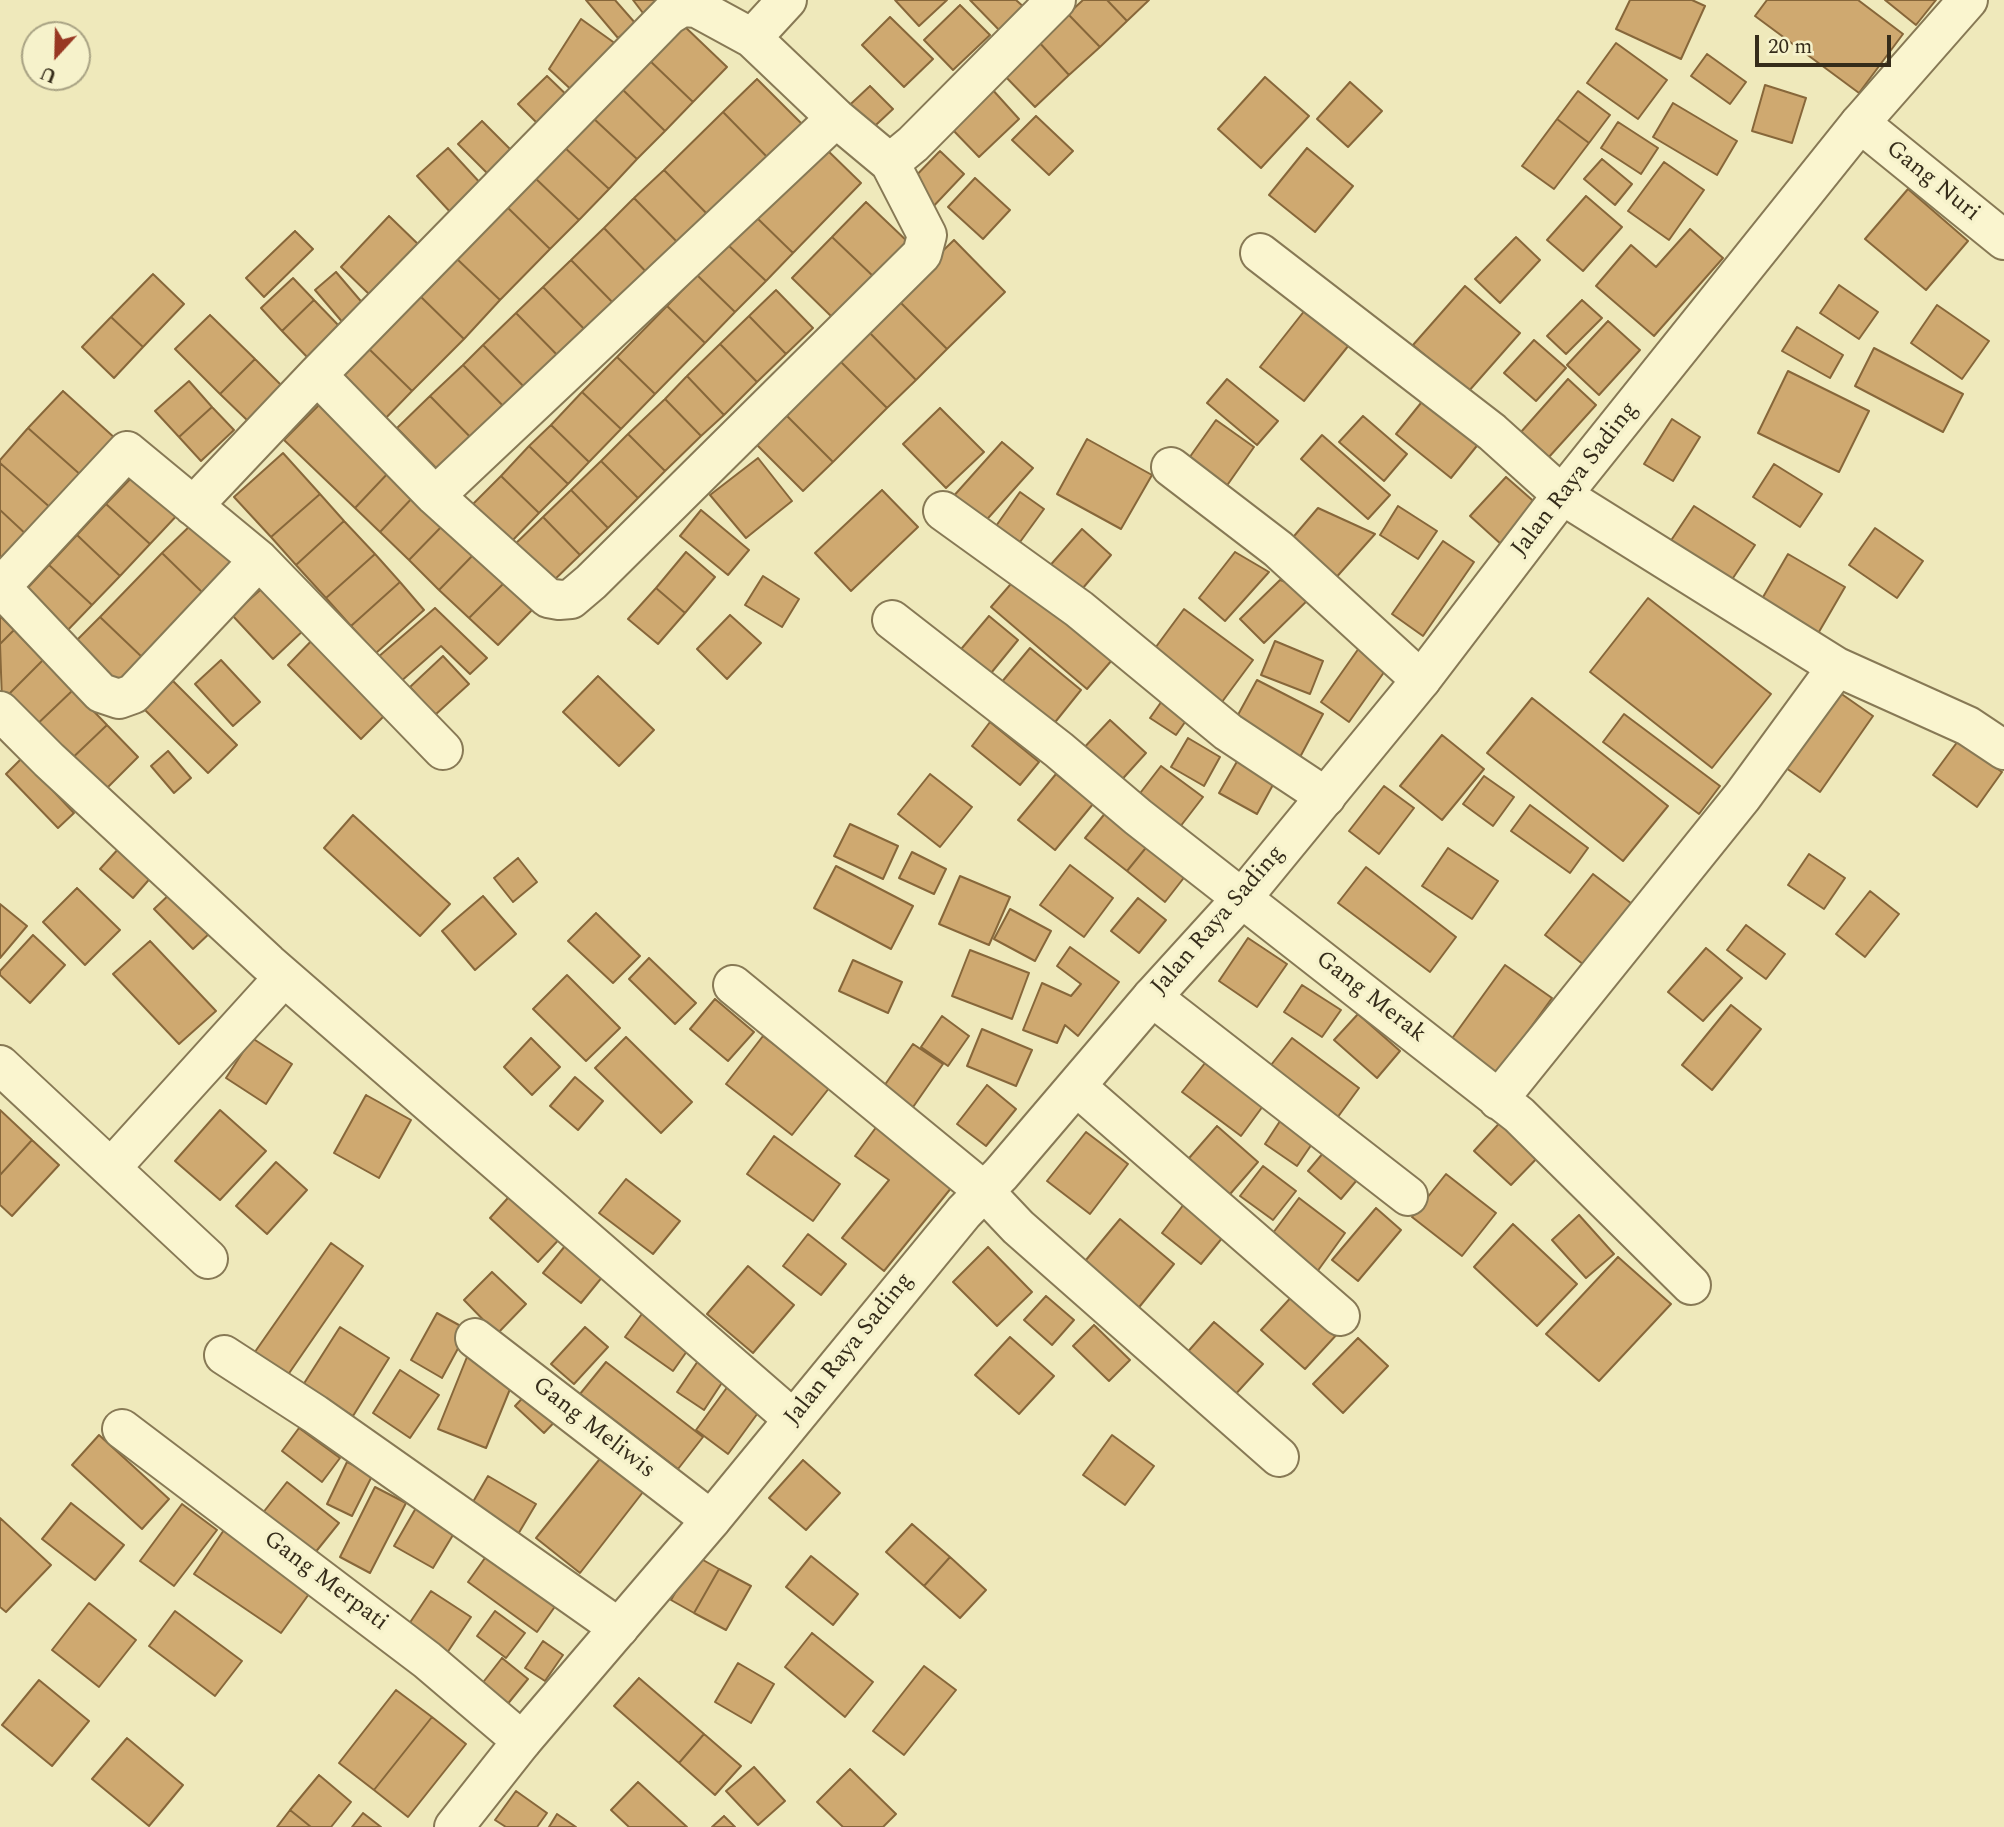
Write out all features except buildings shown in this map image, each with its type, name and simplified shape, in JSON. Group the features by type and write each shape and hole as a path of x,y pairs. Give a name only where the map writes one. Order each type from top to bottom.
{"street":[{"path":"752,38 787,0"},
{"path":"890,163 913,144 1056,0"},
{"name":"Jalan Raya Sading","path":"454,1827 522,1741 711,1520 964,1212 1243,897 1326,797 1421,681 1562,495 1860,123 1968,0"},
{"path":"193,506 317,375 668,15 682,7 697,8 752,38 836,118 890,163 927,235 922,254 571,598 548,598 435,496 317,375"},
{"path":"435,496 836,118"},
{"name":"Gang Nuri","path":"1860,123 2004,240"},
{"path":"1260,253 1492,432 1562,495 1837,667 1968,726 2004,750"},
{"path":"260,560 133,694 119,699 101,693 10,598 6,589 7,580 127,451 260,560 443,750"},
{"path":"1171,467 1278,549 1421,681"},
{"path":"943,511 1079,609 1228,732 1326,797"},
{"name":"Gang Merak","path":"892,620 1059,750 1138,817 1519,1115 1691,1285"},
{"path":"1498,1100 1742,797 1837,667"},
{"path":"0,711 48,760 284,977 793,1419"},
{"path":"111,1168 284,977"},
{"path":"733,985 984,1191 1018,1227 1279,1457"},
{"path":"1152,997 1408,1196"},
{"path":"0,1065 208,1259"},
{"path":"1077,1087 1340,1316"},
{"name":"Gang Meliwis","path":"475,1338 711,1520"},
{"path":"224,1355 315,1414 619,1628"},
{"name":"Gang Merpati","path":"122,1429 427,1660 522,1741"}]}
